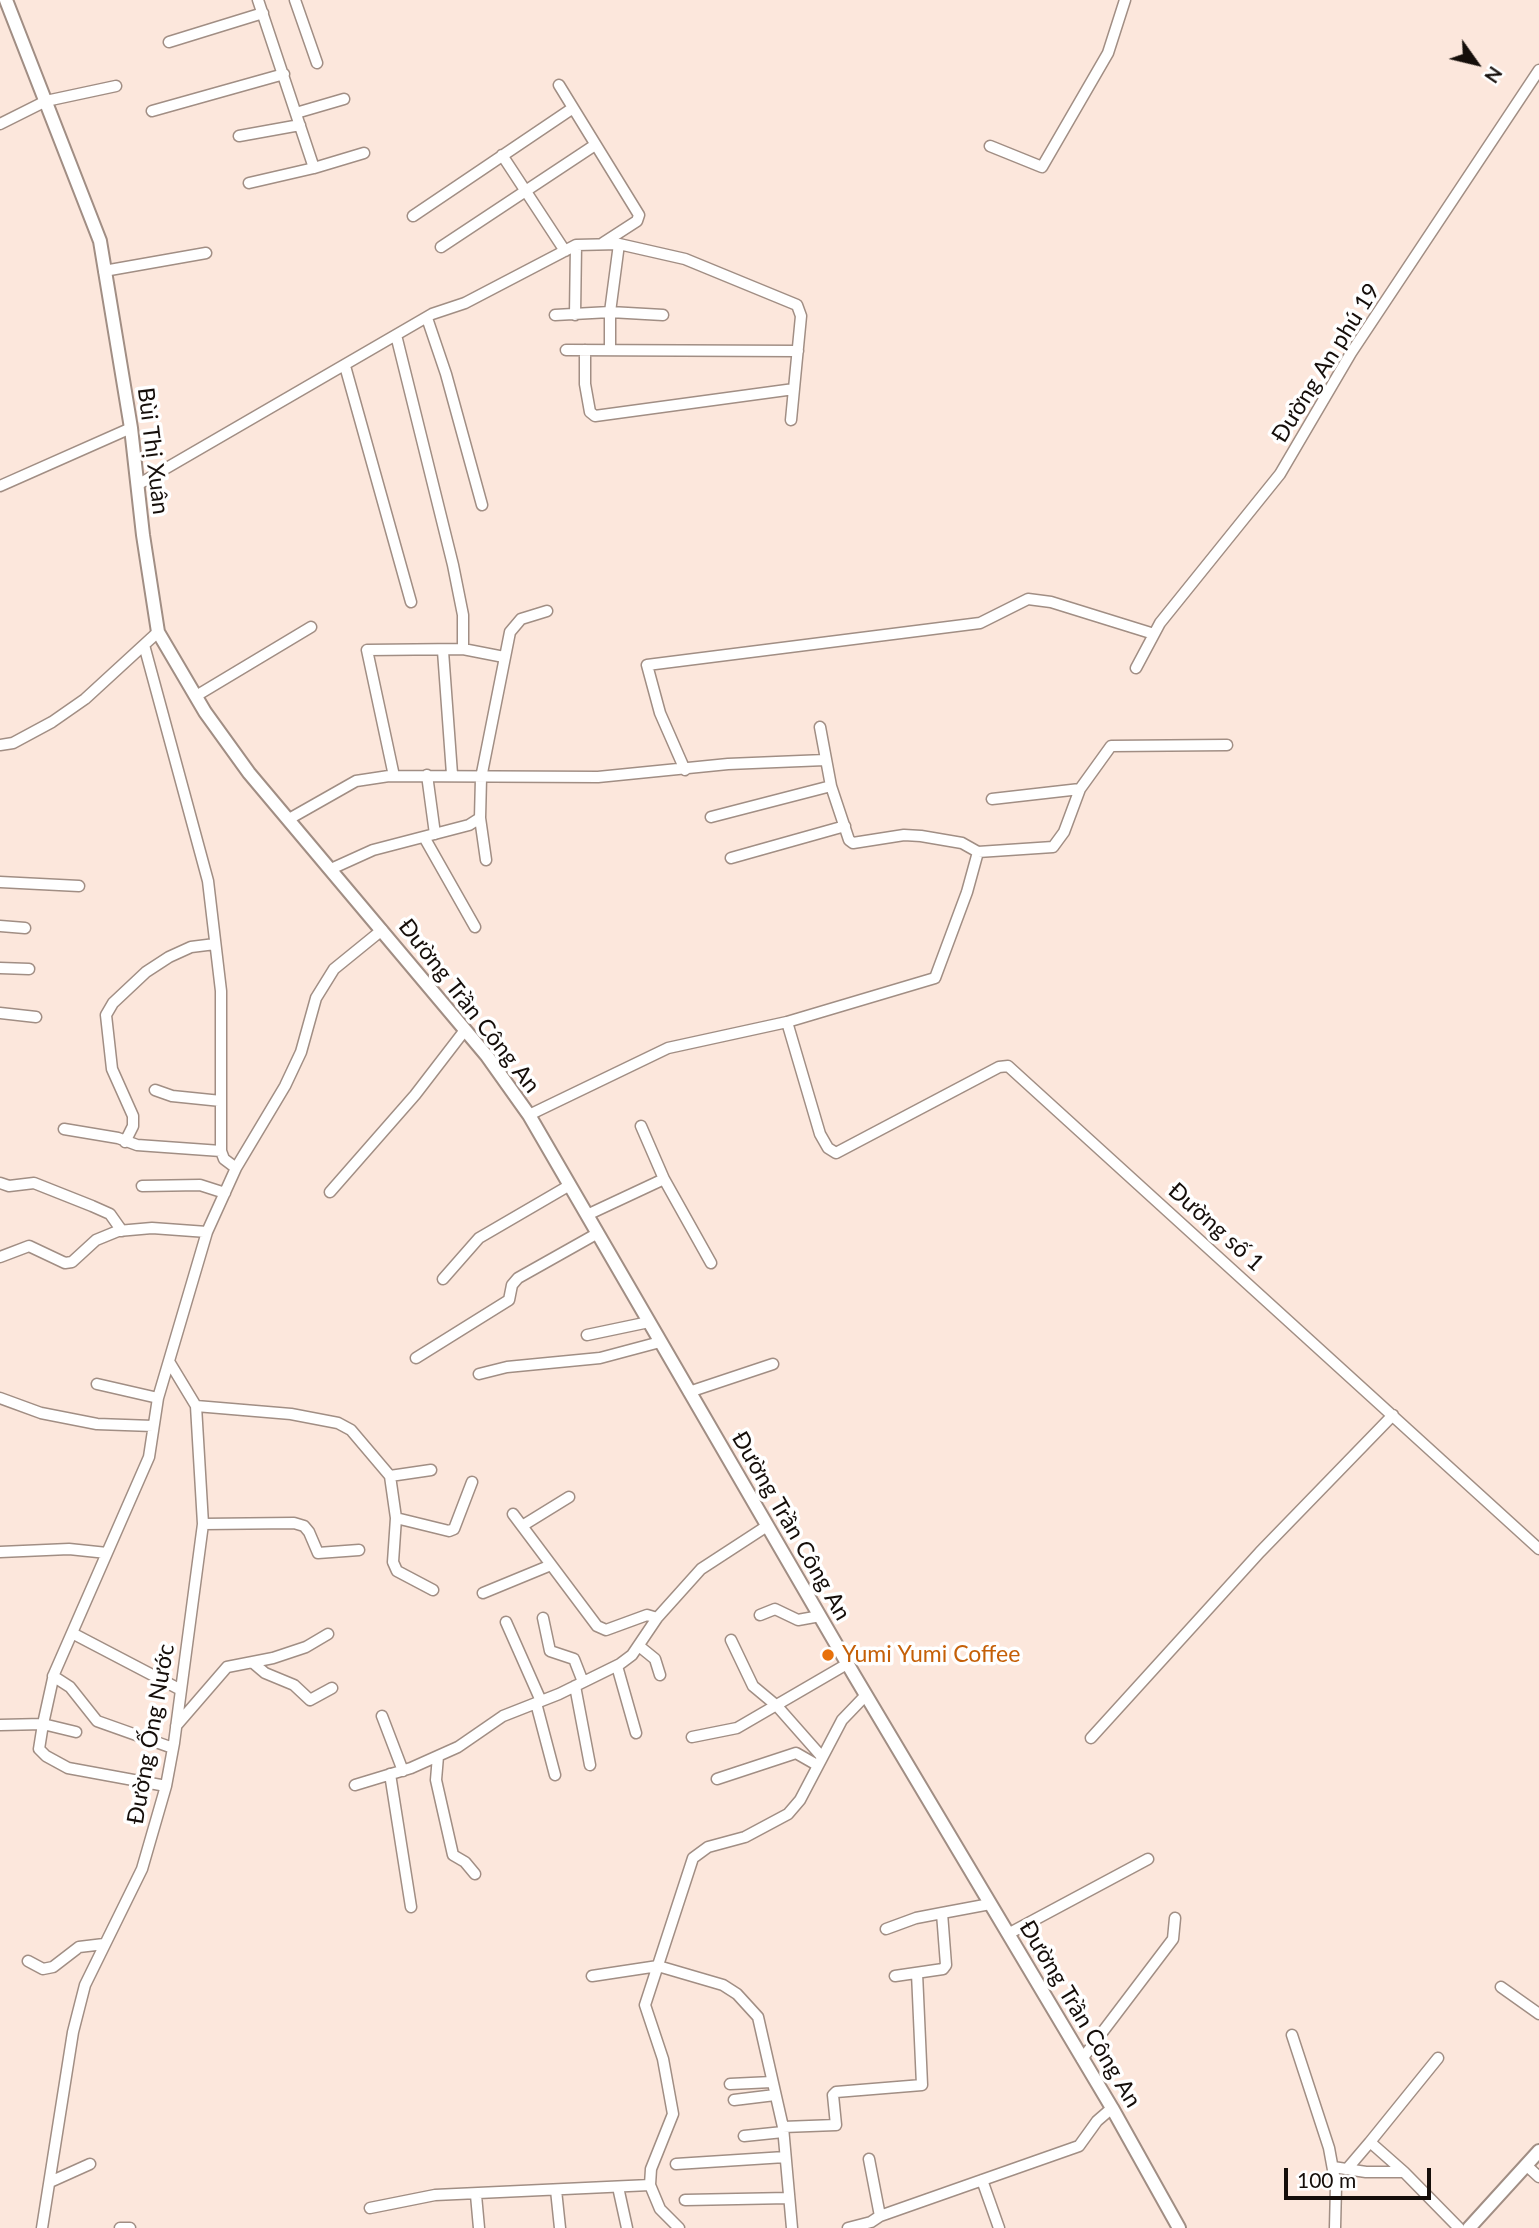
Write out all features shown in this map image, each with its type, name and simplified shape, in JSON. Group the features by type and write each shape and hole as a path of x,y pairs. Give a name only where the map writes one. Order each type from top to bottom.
{"main road":[{"name":"Bùi Thị Xuân","path":"6,0 94,222 131,428 139,484 142,535 158,632 196,696 250,773 331,869"},
{"name":"Đường Trần Công An","path":"331,869 465,1030 528,1115 847,1664 1112,2108 1179,2228"},
{"path":"1469,2228 1539,2151"}],"street":[{"path":"258,0 314,169"},
{"path":"295,0 317,63"},
{"path":"990,146 1042,167 1108,53 1125,0"},
{"path":"169,42 263,13"},
{"name":"Đường An phú 19","path":"1136,668 1154,634 1280,474 1351,353 1539,70"},
{"path":"152,110 284,74"},
{"path":"559,85 639,215 637,221 602,244"},
{"path":"0,124 46,101 116,86"},
{"path":"296,113 344,99"},
{"path":"413,216 573,108"},
{"path":"240,136 300,125"},
{"path":"441,247 596,145"},
{"path":"248,183 314,169 365,153"},
{"path":"502,155 565,251"},
{"path":"610,350 610,312 619,244"},
{"path":"139,484 427,317 465,303 576,245 619,244 685,259 797,305 801,316 791,420"},
{"path":"575,315 576,245"},
{"path":"104,271 206,253"},
{"path":"555,315 610,312 663,315"},
{"path":"427,317 446,374 482,505"},
{"path":"396,335 453,565 463,615 463,649"},
{"path":"565,350 798,351"},
{"path":"584,350 585,384 590,412 595,416 794,389"},
{"path":"345,366 411,602"},
{"path":"0,486 131,428"},
{"path":"685,770 656,702 647,665 980,624 1028,599 1051,602 1154,634"},
{"path":"486,860 480,818 481,778 504,657 515,622 547,611"},
{"path":"196,696 311,627"},
{"path":"0,745 13,743 52,722 85,699 158,632"},
{"path":"144,645 208,881 221,990 220,1151 236,1168"},
{"path":"394,776 367,651 463,649 504,657"},
{"path":"443,651 452,774"},
{"path":"820,727 831,786 849,840 856,844 904,835 921,836 962,844 978,852 1053,847 1064,832 1080,789 1111,746 1227,746"},
{"path":"289,819 356,780 452,774 481,778 598,778 729,764 825,760"},
{"path":"427,775 429,836 475,927"},
{"path":"711,817 831,786"},
{"path":"992,799 1080,789"},
{"path":"331,869 373,850 469,825 480,818"},
{"path":"731,858 845,826"},
{"path":"528,1115 668,1048 787,1022 935,978 967,892 978,852"},
{"path":"0,882 79,886"},
{"path":"0,926 25,928"},
{"path":"166,1786 68,1768 39,1749 53,1676 149,1457 158,1398 207,1232 236,1168 285,1086 301,1052 316,998 334,969 382,930"},
{"path":"125,1142 133,1126 133,1116 112,1069 106,1015 113,1003 146,972 169,957 191,947 215,944"},
{"path":"0,968 29,969"},
{"path":"0,1013 36,1017"},
{"name":"Đường số 1","path":"787,1022 820,1134 828,1148 836,1153 966,1087 999,1067 1008,1066 1539,1549"},
{"path":"330,1192 415,1094 465,1030"},
{"path":"155,1090 172,1096 221,1101"},
{"path":"641,1126 664,1179 711,1263"},
{"path":"64,1129 125,1142 220,1151"},
{"path":"587,1215 664,1179"},
{"path":"0,1183 9,1186 34,1183 110,1214 122,1231"},
{"path":"142,1186 200,1185 225,1193"},
{"path":"443,1279 480,1238 570,1185"},
{"path":"0,1257 29,1246 56,1260 72,1262 96,1240 122,1231 152,1228 207,1232"},
{"path":"416,1358 509,1300 512,1285 518,1278 598,1233"},
{"path":"587,1335 649,1322"},
{"path":"479,1374 507,1367 600,1358 660,1342"},
{"name":"Đường Ống Nước","path":"42,2228 73,2032 85,1984 142,1868 166,1786 173,1748 203,1524 196,1406 170,1363"},
{"path":"689,1392 773,1364"},
{"path":"97,1384 158,1398"},
{"path":"0,1398 41,1413 97,1424 153,1426"},
{"path":"196,1406 290,1413 346,1426 390,1476 396,1518 393,1562 397,1572 433,1590"},
{"path":"1091,1738 1260,1552 1393,1415"},
{"path":"390,1476 431,1469"},
{"path":"396,1518 449,1531 458,1525 472,1482"},
{"path":"522,1526 569,1497"},
{"path":"513,1514 597,1626 606,1630 647,1615 657,1618"},
{"path":"203,1524 294,1523 304,1526 309,1532 318,1553 359,1550"},
{"path":"355,1785 403,1770 458,1747 503,1717 617,1666 639,1646 657,1618 701,1569 767,1526"},
{"path":"0,1552 69,1549 107,1553"},
{"path":"483,1593 551,1565"},
{"path":"760,1615 775,1609 798,1620 820,1616"},
{"path":"543,1618 550,1651 558,1656 575,1659 590,1765"},
{"path":"506,1622 539,1702 555,1775"},
{"path":"72,1633 181,1690"},
{"path":"176,1726 227,1667 306,1647 328,1634"},
{"path":"731,1640 753,1686 777,1706 820,1761"},
{"path":"639,1646 655,1659 660,1675"},
{"path":"252,1662 265,1673 294,1685 310,1700 332,1688"},
{"path":"692,1737 737,1728 847,1664"},
{"path":"617,1666 636,1733"},
{"path":"53,1676 70,1687 97,1721 173,1748"},
{"path":"680,2228 660,2209 650,2185 651,2169 673,2114 663,2059 645,2005 693,1858 708,1847 745,1837 788,1814 800,1800 842,1720 866,1695"},
{"path":"382,1716 403,1770"},
{"path":"0,1725 43,1724 76,1732"},
{"path":"717,1779 796,1753 820,1761"},
{"path":"438,1756 436,1780 453,1855 465,1862 475,1874"},
{"path":"390,1774 411,1907"},
{"path":"1009,1934 1148,1859"},
{"path":"886,1929 916,1918 990,1904"},
{"path":"895,1976 945,1968 942,1913"},
{"path":"1082,2059 1173,1939 1175,1918"},
{"path":"28,1961 43,1969 53,1967 79,1947 104,1944"},
{"path":"592,1976 658,1966 723,1985 753,2009 783,2129 792,2228"},
{"path":"744,2136 783,2129 835,2127 836,2092 922,2085 917,1973"},
{"path":"1501,1987 1539,2014"},
{"path":"1292,2035 1312,2090 1333,2167 1336,2186 1335,2228"},
{"path":"1347,2169 1438,2058"},
{"path":"730,2084 772,2082"},
{"path":"734,2100 775,2095"},
{"path":"848,2228 1079,2146 1097,2121 1112,2108"},
{"path":"1370,2142 1394,2160 1459,2228"},
{"path":"676,2164 785,2157"},
{"path":"869,2159 880,2216"},
{"path":"50,2182 90,2164"},
{"path":"1526,2165 1539,2178"},
{"path":"1333,2167 1404,2172"},
{"path":"982,2180 999,2228"},
{"path":"370,2208 435,2195 650,2185"},
{"path":"618,2187 627,2228"},
{"path":"556,2190 560,2228"},
{"path":"476,2195 479,2228"},
{"path":"685,2200 789,2198"},
{"path":"120,2228 130,2228"}],"place":[{"name":"Yumi Yumi Coffee","path":"828,1655"}]}
